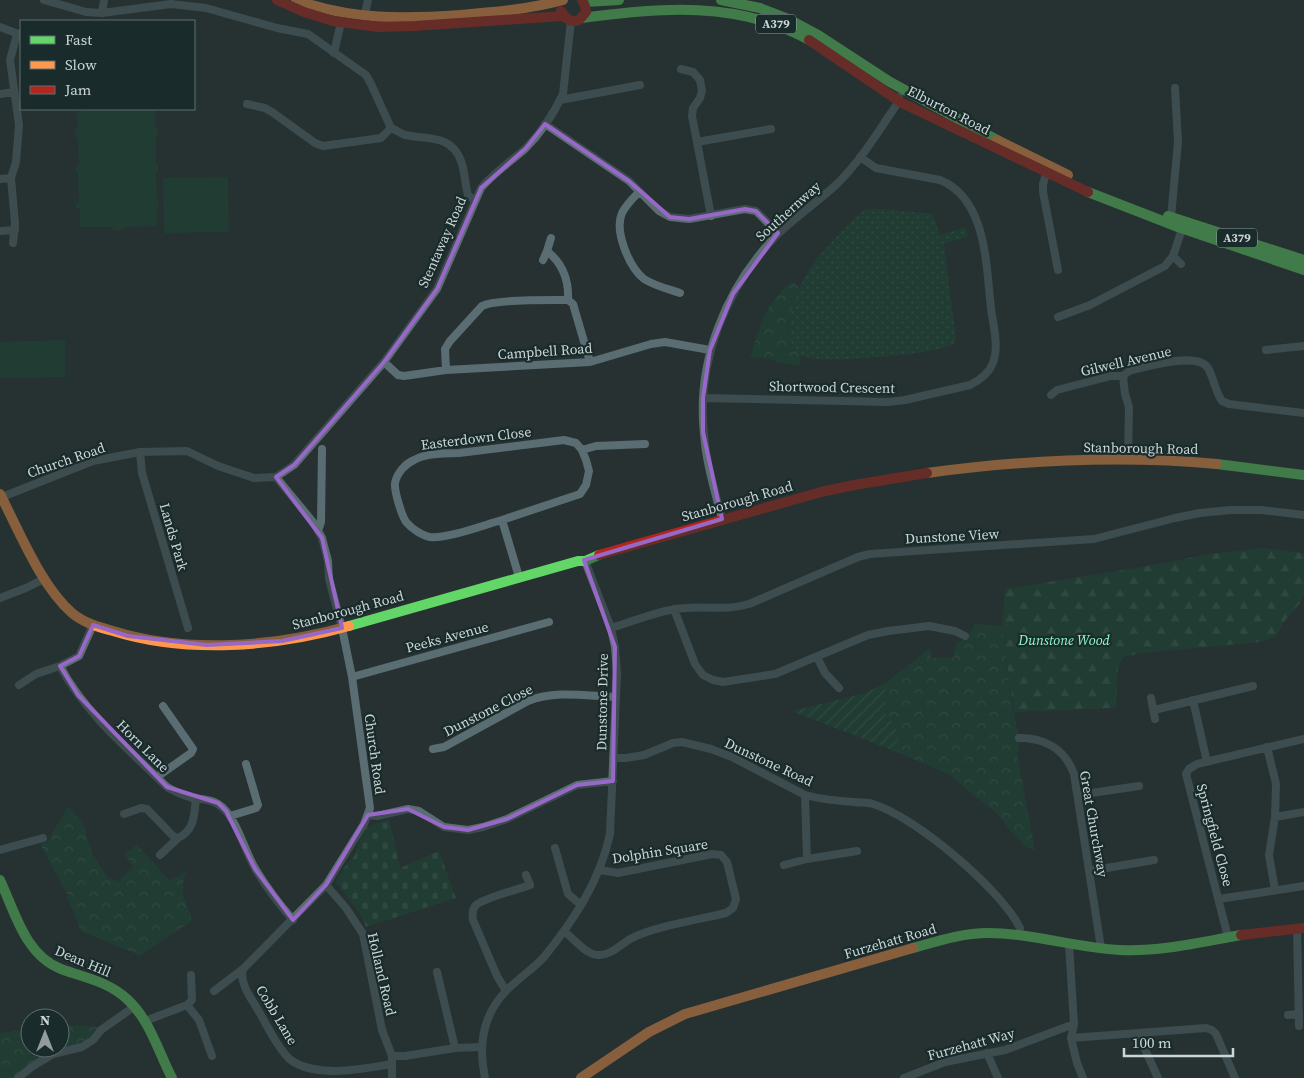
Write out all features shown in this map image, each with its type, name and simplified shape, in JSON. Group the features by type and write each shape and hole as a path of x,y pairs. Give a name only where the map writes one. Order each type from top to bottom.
{"street":[{"path":"44,0 86,12 102,13 171,4 206,8 277,28 308,34 366,75 391,128 402,134 449,143 460,158 465,173 468,195 474,200"},
{"path":"102,13 104,0"},
{"name":"A379","path":"276,0 300,11 342,22 375,27 567,19 578,21 582,18"},
{"path":"296,0 325,10 364,18 398,18 506,10 546,5 564,0"},
{"path":"364,18 368,0"},
{"path":"564,0 560,7 567,19"},
{"path":"582,18 586,8 583,1 619,0"},
{"name":"Elburton Road","path":"721,0 774,13 819,37 888,81 932,106 1048,166 1108,193 1171,217 1304,260"},
{"name":"Elburton Road","path":"582,18 660,8 689,8 737,12 763,19 787,29 810,42 899,101 1046,174 1105,200 1182,229 1304,270"},
{"name":"Stentaway Road","path":"276,477 294,465 384,362 437,289 474,200 481,188 526,148 560,100 563,94 567,19"},
{"path":"334,53 342,22"},
{"path":"0,27 19,34 10,60 19,125 16,162 11,178 15,230 13,243"},
{"path":"681,69 693,72 700,80 702,90 700,98 693,108 692,116 711,216"},
{"path":"888,81 899,93 899,101"},
{"path":"560,100 640,85"},
{"path":"1171,217 1178,142 1175,88"},
{"path":"0,94 14,92"},
{"name":"Southernway","path":"722,519 706,456 703,432 703,398 710,350 721,319 733,294 749,268 778,233 838,182 860,157 899,101"},
{"path":"247,104 264,108 315,143 323,146 381,138 391,128"},
{"path":"544,124 629,181 659,211 670,217 689,219 745,209 756,211 778,233"},
{"path":"697,142 771,129"},
{"name":"Shortwood Crescent","path":"703,398 888,402 970,385 977,382 992,367 996,347 983,241 976,218 964,197 948,183 876,168 860,157"},
{"path":"1046,174 1043,192 1058,270"},
{"path":"0,179 11,178"},
{"path":"639,192 622,211 618,229 630,261 644,278 664,288 680,293"},
{"path":"1058,317 1090,305 1165,266 1173,256 1182,229"},
{"path":"0,231 15,230"},
{"path":"543,260 551,238"},
{"path":"547,251 564,270 568,300"},
{"path":"1173,256 1181,264"},
{"path":"446,370 445,349 450,342 482,306 487,303 499,302 568,300 573,304 590,362"},
{"path":"1063,304 1066,313"},
{"name":"Campbell Road","path":"384,362 398,375 404,376 446,370 590,362 650,344 664,342 710,350"},
{"path":"1266,350 1304,346"},
{"name":"Gilwell Avenue","path":"1051,395 1057,390 1111,376 1123,376 1129,371 1176,361 1200,362 1207,366 1222,401 1229,404 1304,413"},
{"path":"1123,376 1129,407 1128,459"},
{"name":"Easterdown Close","path":"564,440 576,443 582,450 589,471 586,485 580,494 502,520 429,537 406,523 395,491 395,482 400,471 416,458 564,440"},
{"path":"582,450 596,446 645,444"},
{"name":"Church Road","path":"318,531 321,522 322,449"},
{"name":"Church Road","path":"1,496 93,461 140,452 187,451 218,466 254,478 276,477 313,522 322,538 328,561 329,580 342,628 352,677 370,808 368,815 326,885 243,969 214,991"},
{"name":"Lands Park","path":"140,452 142,473 188,628"},
{"name":"Stanborough Road","path":"1,496 44,579 71,612 93,625 128,636 161,642 210,645 260,644 299,638 342,628 519,577 578,561 585,561 592,557 646,540 818,493 945,469 1038,461 1128,459 1212,464 1304,475"},
{"name":"Dunstone View","path":"611,628 674,609 733,608 741,606 858,557 870,554 1094,539 1175,518 1230,510 1262,510 1304,514"},
{"path":"502,520 519,577"},
{"name":"Dunstone Drive","path":"481,1047 490,1015 506,991 542,958 564,931 591,890 600,870 610,834 617,673 615,647 611,628 585,561"},
{"path":"0,598 44,579"},
{"path":"674,609 695,664 703,675 723,682 775,674 868,635 888,631 929,626 955,631 965,636"},
{"name":"Peeks Avenue","path":"352,677 549,622"},
{"path":"19,685 36,674 60,666 79,656 93,625"},
{"path":"817,657 825,673 839,688"},
{"name":"Horn Lane","path":"60,666 67,680 113,734 167,787 177,793 218,803 230,816 255,869 270,892 293,920"},
{"path":"1154,710 1253,686"},
{"name":"Dunstone Close","path":"433,749 444,747 541,696 552,694 615,697"},
{"path":"1151,698 1155,719"},
{"path":"1193,700 1206,762"},
{"path":"157,777 191,753 193,749 163,706"},
{"name":"Great Churchway","path":"1019,738 1033,738 1056,747 1071,764 1078,795 1102,948"},
{"name":"Springfield Close","path":"1228,937 1186,779 1189,769 1197,764 1304,740"},
{"name":"Dunstone Road","path":"613,758 644,755 673,743 682,742 711,749 732,757 805,794 817,798 871,804 885,809 914,825 966,866 1014,916 1020,928"},
{"path":"1267,747 1276,784 1276,816 1270,856 1275,890"},
{"path":"230,816 256,808 258,805 246,764"},
{"path":"368,815 377,816 408,809 419,811 444,826 468,830 507,819 577,785 613,781"},
{"path":"1078,795 1139,786"},
{"path":"805,794 807,859"},
{"path":"160,855 185,834 192,825 196,798"},
{"path":"124,814 144,808 174,837 178,838"},
{"path":"1276,816 1304,812"},
{"path":"0,850 43,838"},
{"path":"555,848 562,858 568,894 581,905"},
{"path":"784,865 856,851"},
{"name":"Dolphin Square","path":"564,931 589,952 599,956 608,954 632,938 647,932 726,914 733,908 736,899 727,862 721,855 712,854 618,873 600,870"},
{"path":"1089,871 1154,860"},
{"path":"506,991 497,976 473,920 472,912 475,906 487,900 533,884 526,875"},
{"name":"Dean Hill","path":"0,880 24,932 36,951 44,960 57,968 97,979 122,994 135,1006 152,1032 172,1078"},
{"name":"Holland Road","path":"326,885 346,908 363,934 382,1030 392,1060 392,1078"},
{"path":"1219,899 1304,886"},
{"path":"1299,1026 1301,928"},
{"name":"Furzehatt Road","path":"581,1078 657,1027 683,1014 967,934 1020,935 1069,944 1138,950 1198,944 1269,930 1301,928"},
{"path":"1069,944 1074,1024 1071,1038 1077,1064 1083,1078"},
{"name":"Cobb Lane","path":"243,969 242,979 246,990 280,1046 292,1061 305,1068 322,1073 405,1056 455,1048 481,1047"},
{"path":"437,972 455,1048"},
{"path":"145,1021 187,1005 192,1000 191,975"},
{"path":"187,1005 199,1020 212,1056"},
{"path":"18,1078 53,1054 82,1047 93,1040 101,1030 135,1006"},
{"path":"1288,1015 1299,1014"},
{"name":"Furzehatt Way","path":"904,1078 945,1062 1005,1050 1074,1024"},
{"path":"1071,1038 1206,1028 1212,1030 1235,1078"},
{"path":"1138,1034 1158,1078"},
{"path":"481,1047 481,1060 485,1078"},
{"path":"987,1053 998,1078"}],"highlighted area":[{"path":"545,124 629,181 670,217 689,219 745,209 756,211 778,233 733,294 710,350 703,398 703,432 722,519 584,560 615,647 613,781 577,785 507,819 468,830 444,827 408,809 368,815 326,885 293,920 255,869 226,811 218,803 167,787 78,695 60,666 79,656 93,625 128,636 207,645 282,641 342,628 322,538 276,477 294,465 384,362 437,289 481,188 526,148"}],"green space":[{"path":"155,110 155,128 158,128 158,135 156,136 156,165 158,165 158,172 156,172 157,201 159,201 157,226 124,227 123,230 113,230 113,227 80,227 80,208 76,208 76,203 79,202 78,173 76,173 76,166 79,165 78,137 75,137 75,129 78,129 77,111"},
{"path":"228,177 229,232 164,233 163,178"},
{"path":"865,209 933,214 940,235 965,227 968,236 944,244 956,339 953,345 909,354 833,360 809,358 799,354 793,348 789,332 792,309 805,276 826,248"},
{"path":"793,281 799,287 790,314 789,332 794,348 801,356 800,366 776,362 776,360 750,357 770,306 783,289"},
{"path":"65,340 65,377 0,378 0,342"},
{"name":"Dunstone Wood","path":"1264,548 1304,553 1304,595 1300,603 1283,623 1277,636 1261,642 1143,653 1123,657 1118,668 1116,708 1014,712 1002,626 1005,589 1210,554"},
{"path":"975,624 1002,626 1012,704 1020,742 1017,754 1035,851 1024,846 996,813 948,774 899,753 895,723 885,717 886,683 930,648 931,658 953,658 956,643 965,638"},
{"path":"886,683 885,717 895,723 899,753 792,711 865,693"},
{"path":"68,806 83,823 91,851 107,877 118,882 133,866 124,854 137,845 170,881 186,871 183,895 191,922 138,957 135,952 81,931 68,896 40,844 48,841"},
{"path":"389,819 400,868 439,851 456,898 366,927 359,912 336,882 344,868 355,855 362,833 367,827"},
{"path":"70,1025 98,1027 88,1039 70,1046"},
{"path":"20,1030 20,1058 40,1058 14,1078 0,1078 0,1033"}],"traffic: fast":[{"path":"585,2 619,0"},
{"path":"721,0 760,8 788,19 818,35 890,82 997,140"},
{"path":"582,18 641,12 698,10 754,18 782,27 809,40"},
{"path":"1088,192 1178,227 1304,270"},
{"path":"1168,216 1304,260"},
{"path":"1217,464 1304,475"},
{"path":"349,626 578,561 585,561 599,555"},
{"path":"0,880 16,919 38,954 61,969 112,988 127,999 148,1026 172,1078"},
{"path":"913,948 978,933 1021,935 1120,950 1181,946 1241,935"}],"traffic: slow":[{"path":"296,0 317,7 358,15 398,17 461,15 500,11 538,6 563,0"},
{"path":"997,140 1068,175"},
{"path":"927,473 999,465 1072,460 1181,461 1217,464"},
{"path":"0,494 50,588 72,613 91,624 141,638 201,645 261,643 291,639 349,626"},
{"path":"581,1078 649,1032 685,1014 913,948"}],"traffic: jam":[{"path":"277,0 304,12 333,21 378,27 563,16"},
{"path":"561,11 568,20 579,20 586,12 582,0"},
{"path":"809,40 902,103 1088,192"},
{"path":"599,555 821,492 927,473"},
{"path":"1241,935 1304,928"}]}
